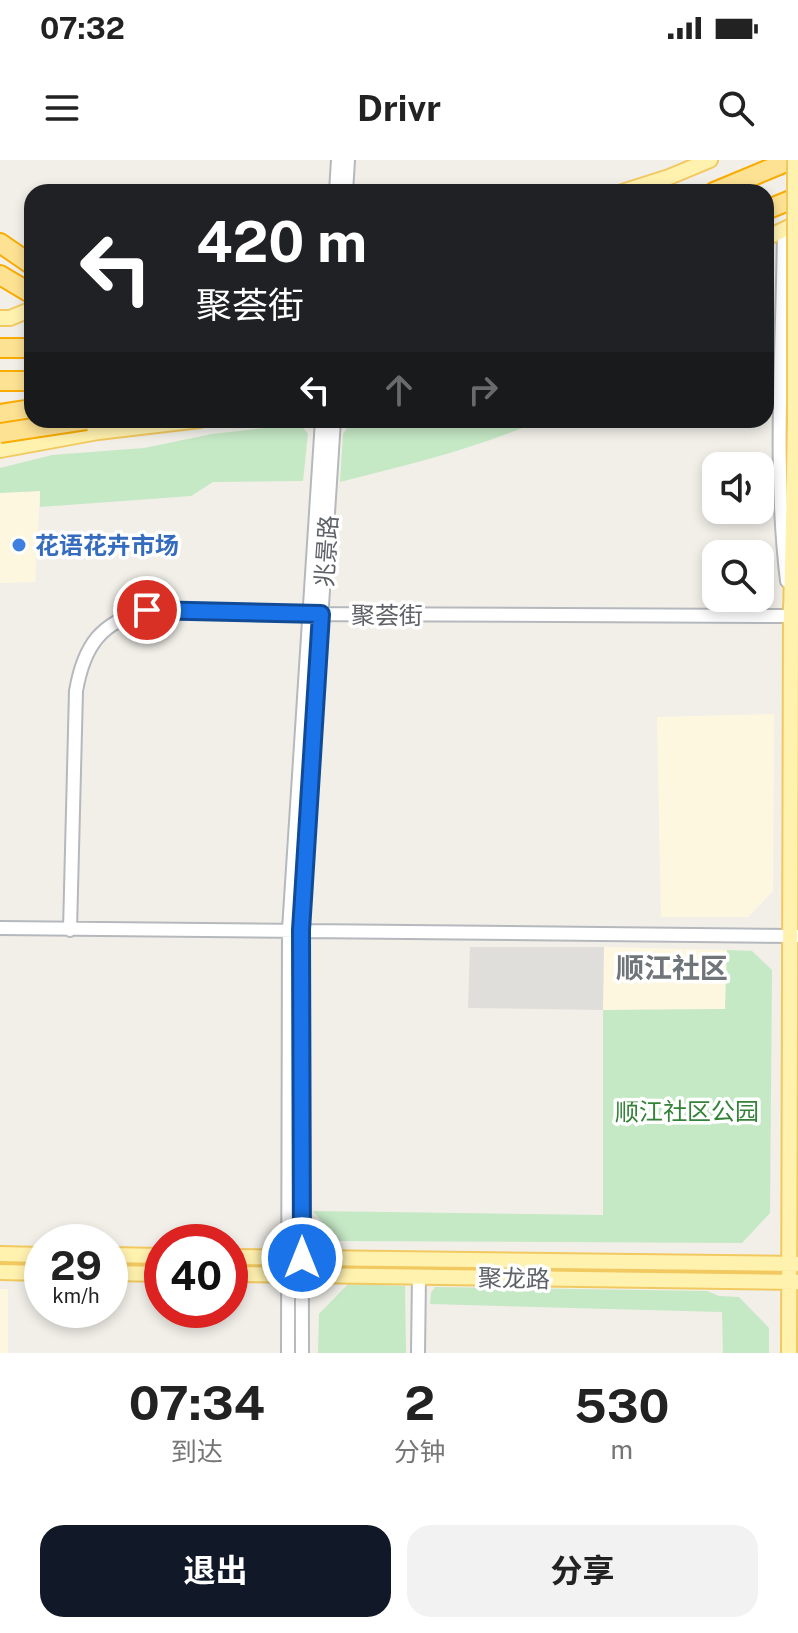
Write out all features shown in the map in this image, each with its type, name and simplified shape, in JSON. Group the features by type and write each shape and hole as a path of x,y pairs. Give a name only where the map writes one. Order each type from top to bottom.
{"highway":[{"path":"734,184 793,160"},
{"path":"774,208 792,199"},
{"path":"0,246 24,262"},
{"path":"0,275 24,289"},
{"path":"0,348 24,348"},
{"path":"0,381 24,381"},
{"path":"0,414 24,410"},
{"path":"0,433 33,428"}],"main road":[{"path":"647,184 710,160"},
{"path":"789,1353 794,1282 791,616 795,423 793,160"},
{"path":"0,318 24,312"},
{"path":"0,450 132,428"},
{"path":"0,1254 24,1255"},
{"name":"聚龙路","path":"248,1257 794,1264"},
{"path":"0,1272 24,1273"},
{"name":"聚龙路","path":"248,1274 794,1282"}],"street":[{"path":"336,184 338,160"},
{"path":"346,184 348,160"},
{"path":"791,226 781,472 783,548 791,616"},
{"name":"兆景路","path":"302,1353 295,1258 295,930 315,614 322,428"},
{"name":"兆景路","path":"315,614 333,428"},
{"name":"聚荟街","path":"70,930 76,691 80,667 90,646 107,626 128,615 147,610 315,614 791,616"},
{"path":"0,928 793,936"},
{"name":"兆景路","path":"288,1353 296,1275"},
{"path":"418,1353 419,1276"}],"shaded area":[{"name":"花语花卉市场","path":"40,491 35,582 0,583 0,493"},
{"path":"774,714 773,891 748,917 661,917 657,717"},
{"path":"470,947 604,947 603,1010 468,1008"},
{"path":"604,947 727,950 725,1009 603,1010"},
{"path":"0,1289 8,1289 8,1353 0,1353"}],"green space":[{"path":"265,428 303,428 308,434 303,481 213,482 191,496 40,507 40,491 0,493 0,468 52,455 144,448 212,434"},
{"path":"347,428 522,428 468,447 340,482 343,434"},
{"name":"顺江社区公园","path":"727,950 752,951 772,970 770,1213 742,1243 338,1241 313,1211 603,1215 603,1010 725,1009"},
{"path":"348,1284 405,1286 406,1353 318,1353 319,1314"},
{"path":"435,1287 707,1291 719,1296 739,1297 769,1328 769,1353 723,1353 722,1312 430,1304"}],"place":[{"name":"花语花卉市场","path":"19,545"}],"district":[{"name":"顺江社区","path":"672,967"}],"route":[{"path":"147,610 321,614 301,930 302,1258"}]}
